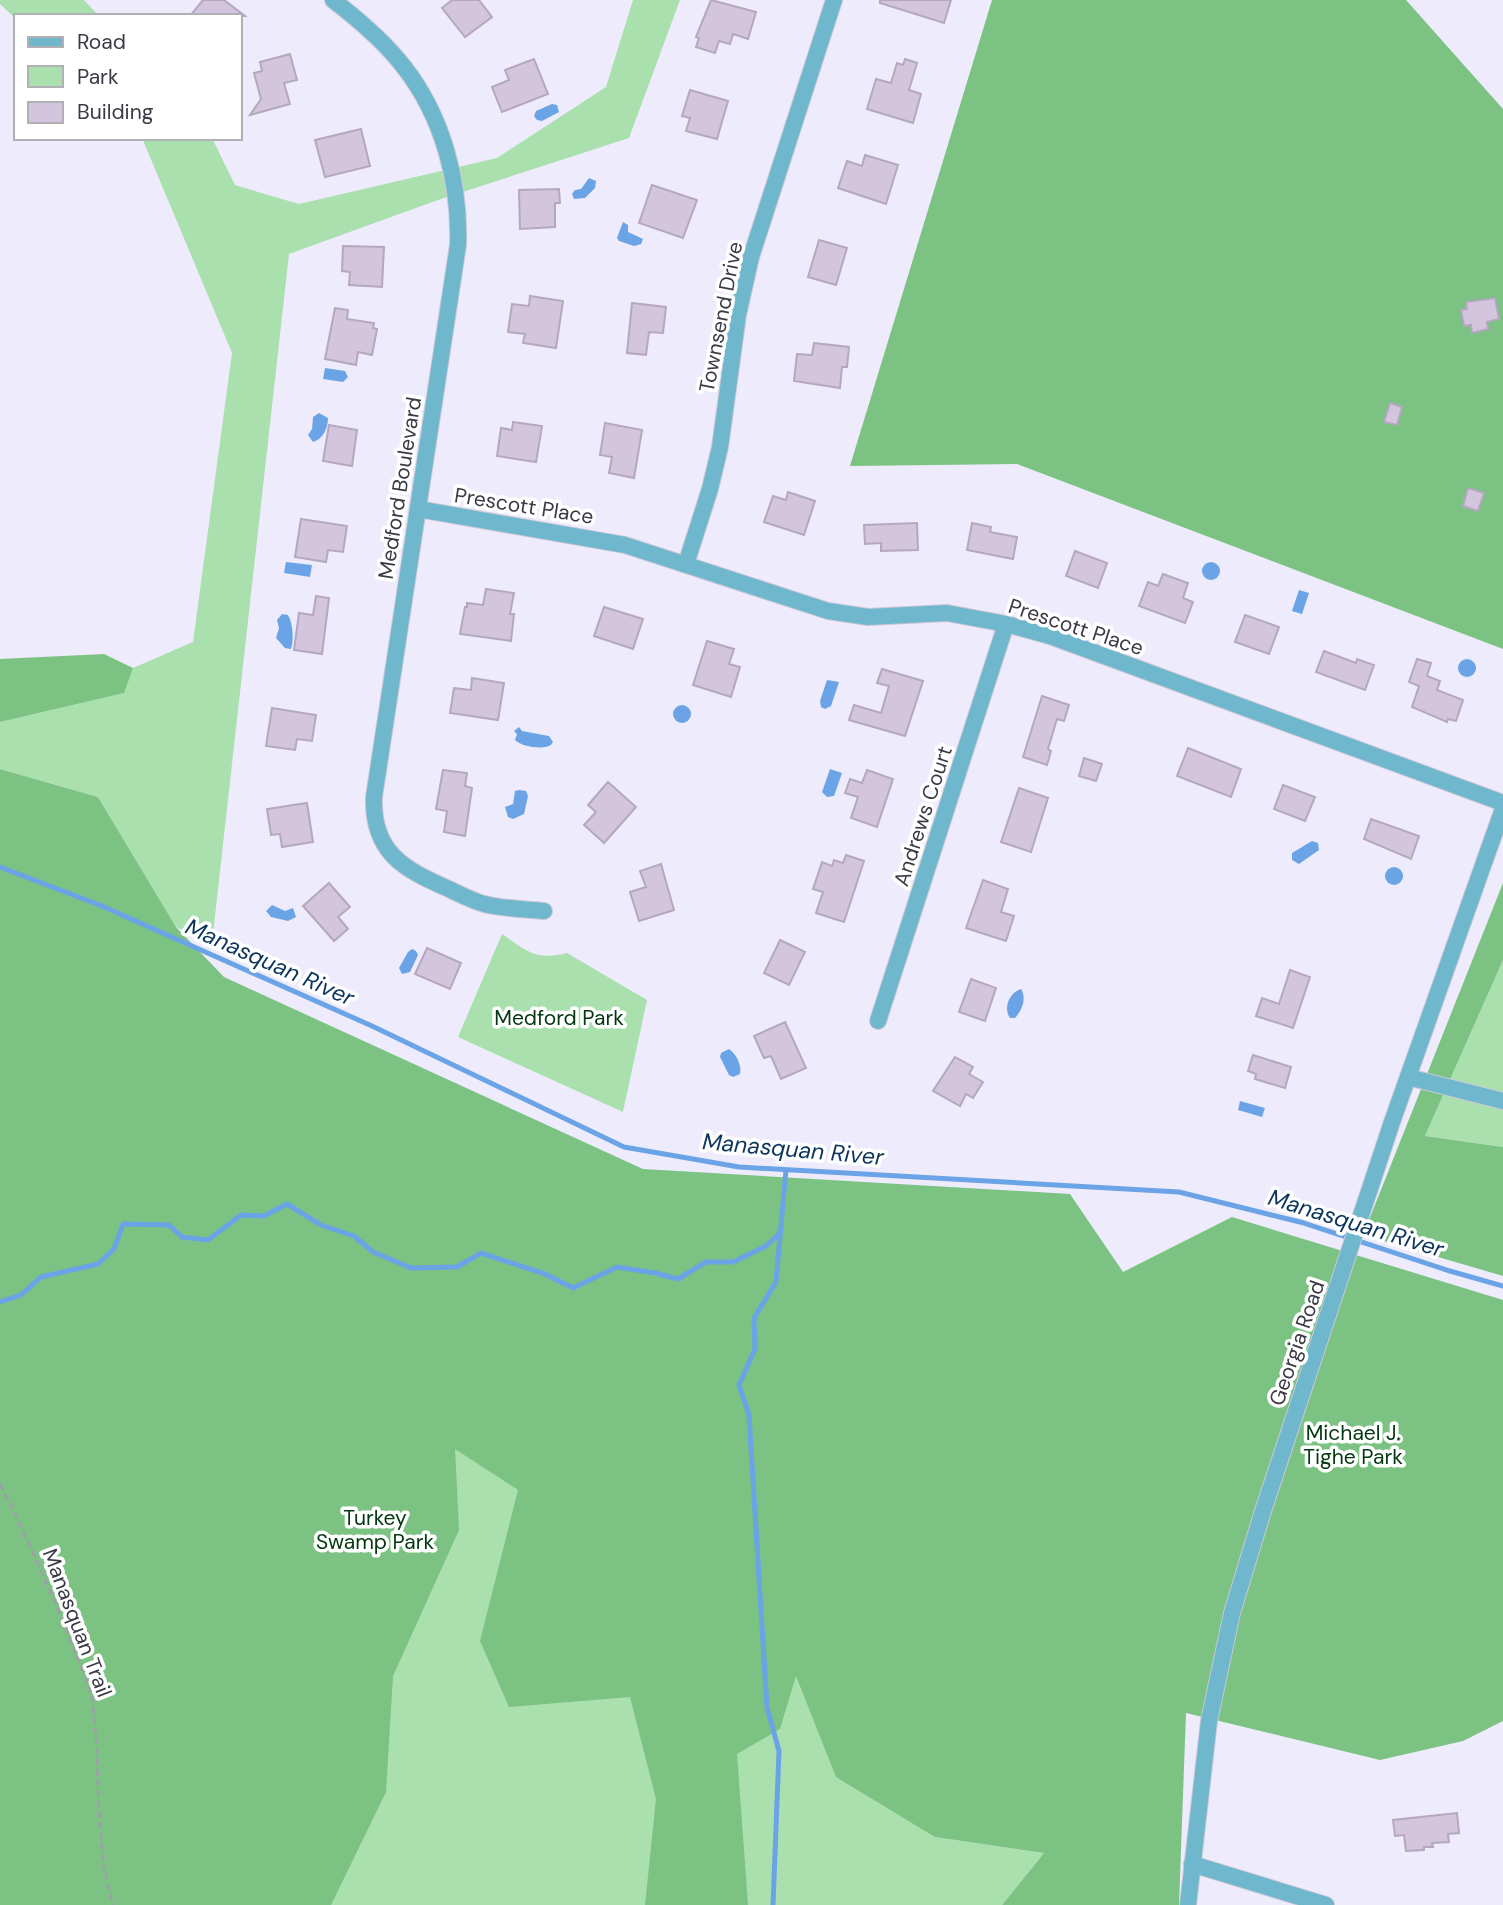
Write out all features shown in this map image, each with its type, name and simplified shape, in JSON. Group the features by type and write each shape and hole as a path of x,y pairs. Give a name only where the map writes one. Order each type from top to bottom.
{"street":[{"name":"Medford Boulevard","path":"333,0 387,47 418,86 431,110 455,185 458,245 373,814 379,835 395,859 408,870 486,905 544,911"},
{"name":"Townsend Drive","path":"686,564 710,489 720,447 738,315 751,257 834,0"},
{"name":"Prescott Place","path":"418,509 606,540 817,608 854,616 947,613 1006,624 1062,640 1503,803"},
{"name":"Andrews Court","path":"878,1021 1006,624"},
{"name":"Georgia Road","path":"1188,1905 1209,1721 1232,1613 1263,1511 1408,1077 1503,809"},
{"path":"1408,1077 1503,1101"},
{"path":"1192,1864 1326,1905"}],"path":[{"name":"Manasquan Trail","path":"0,1484 29,1541 92,1696 99,1773 101,1843 113,1905"}],"green space":[{"path":"0,0 84,0 97,14 14,14 14,17 0,4"},
{"path":"633,0 680,0 629,138 438,200 289,254 212,943 176,927 98,797 0,769 0,722 123,693 133,668 193,642 232,353 143,140 213,140 235,185 299,204 497,158 606,87"},
{"path":"992,0 1406,0 1503,109 1503,649 1017,464 850,466"},
{"path":"104,654 133,668 124,693 0,722 0,659"},
{"name":"Michael J. Tighe Park","path":"0,769 98,797 176,927 224,977 643,1169 1070,1194 1123,1272 1232,1217 1503,1300 1503,1721 1463,1741 1380,1760 1186,1713 1179,1905 1002,1905 1044,1853 935,1837 836,1777 796,1676 780,1729 737,1754 748,1905 645,1905 656,1799 630,1697 509,1707 480,1641 518,1490 455,1449 459,1530 393,1676 386,1792 331,1905 0,1905"},
{"path":"1503,883 1503,960 1425,1136 1503,1147 1503,1276 1363,1235"},
{"name":"Turkey Swamp Park","path":"0,931 668,1257 935,1837 1044,1853 1002,1905 0,1905"},
{"name":"Medford Park","path":"502,934 532,953 547,956 567,953 647,1000 623,1112 458,1037"},
{"path":"1503,960 1503,1147 1425,1136"}],"water":[{"path":"552,104 557,105 559,112 542,121 537,120 534,116 536,111"},
{"path":"589,178 596,181 595,188 585,198 574,199 572,194 581,189"},
{"path":"623,222 628,225 628,232 643,239 641,244 634,246 619,241 617,238"},
{"path":"325,368 345,371 348,377 343,382 323,379"},
{"path":"319,413 328,418 327,426 322,436 313,442 308,435 312,429 313,417"},
{"path":"286,562 312,565 310,577 284,573"},
{"path":"1207,562 1215,562 1220,571 1218,578 1207,580 1202,575 1202,567"},
{"path":"1299,590 1309,593 1302,614 1292,611"},
{"path":"282,614 288,615 291,623 291,649 285,648 276,638 279,628 277,620"},
{"path":"1467,659 1473,662 1476,668 1473,674 1467,677 1461,674 1458,668 1461,662"},
{"path":"827,680 839,682 831,706 825,709 821,707 820,701"},
{"path":"682,705 688,708 691,714 688,720 682,723 676,720 673,714 676,708"},
{"path":"519,727 522,731 549,736 553,742 543,747 522,744 515,740 517,734 514,731"},
{"path":"830,769 842,773 834,796 827,797 822,792"},
{"path":"515,791 526,791 528,796 524,814 513,819 508,817 505,807 513,804"},
{"path":"1312,841 1318,843 1319,850 1299,864 1292,860 1292,853"},
{"path":"1394,867 1400,870 1403,876 1400,882 1394,885 1388,882 1385,876 1388,870"},
{"path":"272,905 285,911 293,908 296,917 288,921 271,917 266,911"},
{"path":"412,949 418,955 410,972 402,974 399,968"},
{"path":"1021,989 1024,997 1022,1008 1015,1018 1010,1018 1008,1001"},
{"path":"729,1049 740,1067 740,1074 733,1077 729,1075 720,1057 721,1053"},
{"path":"1240,1101 1265,1108 1262,1117 1238,1110"}],"building":[{"path":"203,0 224,0 245,16 242,14 192,14"},
{"path":"452,0 479,0 492,17 465,37 442,8"},
{"path":"711,0 756,12 748,39 733,34 730,44 719,41 715,53 696,47 699,38 696,37"},
{"path":"880,0 951,0 944,23 880,3"},
{"path":"290,54 297,80 284,83 290,104 250,115 261,99 254,73 262,71 260,62"},
{"path":"534,59 548,94 502,112 492,87 509,80 505,70"},
{"path":"905,59 917,63 909,90 921,94 913,123 867,109 876,79 891,83 897,63 903,65"},
{"path":"690,90 728,101 717,139 686,131 690,118 682,116"},
{"path":"361,129 370,166 325,177 315,140"},
{"path":"865,155 898,165 886,204 838,188 847,161 862,166"},
{"path":"652,185 697,200 683,238 639,223"},
{"path":"559,189 560,203 555,203 555,227 520,229 519,190"},
{"path":"819,240 847,248 836,285 808,277"},
{"path":"343,246 384,247 382,287 349,285 350,272 342,271"},
{"path":"530,296 563,301 556,348 523,343 525,334 508,332 512,304 529,306"},
{"path":"1495,298 1499,319 1487,322 1488,329 1472,333 1471,325 1464,326 1461,310 1467,309 1466,302"},
{"path":"632,303 666,307 663,333 649,332 646,355 627,353"},
{"path":"335,308 348,310 347,319 374,323 373,328 377,329 372,355 358,352 356,365 325,359"},
{"path":"814,343 849,347 847,367 842,367 840,388 794,381 797,354 812,355"},
{"path":"1390,403 1402,407 1397,425 1384,422"},
{"path":"513,422 542,426 536,462 497,456 501,428 512,430"},
{"path":"605,423 642,430 634,478 609,473 612,457 600,455"},
{"path":"329,425 357,430 352,466 323,461"},
{"path":"1468,488 1484,493 1478,511 1463,506"},
{"path":"788,492 815,501 804,535 764,522 773,496 786,500"},
{"path":"301,519 347,526 343,552 328,550 326,562 295,557"},
{"path":"917,523 918,550 881,551 881,543 865,544 864,525"},
{"path":"972,523 991,527 990,532 1017,537 1013,559 967,550"},
{"path":"1075,551 1107,563 1098,588 1066,576"},
{"path":"1163,574 1188,583 1183,598 1193,602 1185,623 1139,606 1148,582 1158,586"},
{"path":"486,589 514,593 510,614 514,614 511,641 460,634 467,603 483,605"},
{"path":"316,596 329,598 322,654 294,650 299,613 313,615"},
{"path":"604,607 643,619 633,649 594,636"},
{"path":"1245,615 1279,627 1269,654 1235,642"},
{"path":"707,641 734,649 729,664 740,667 731,697 693,685"},
{"path":"1324,651 1356,663 1357,659 1374,665 1365,690 1316,672"},
{"path":"1417,659 1431,663 1427,676 1440,681 1437,690 1463,700 1456,721 1448,719 1447,722 1412,707 1419,686 1409,682"},
{"path":"882,669 923,681 905,736 849,720 854,705 881,713 889,686 877,683"},
{"path":"472,678 504,683 498,720 450,713 454,688 471,690"},
{"path":"1042,696 1069,705 1064,721 1057,719 1048,749 1051,751 1047,765 1023,757"},
{"path":"272,708 316,715 312,741 297,739 295,750 266,746"},
{"path":"1188,748 1241,769 1231,797 1177,776"},
{"path":"1084,758 1102,764 1096,781 1079,776"},
{"path":"443,770 467,773 465,786 472,788 465,836 444,832 447,811 436,809"},
{"path":"867,770 893,779 877,827 851,818 858,797 845,793 850,779 862,783"},
{"path":"608,782 636,807 604,843 584,825 596,812 588,805"},
{"path":"1283,785 1315,797 1305,821 1274,809"},
{"path":"1019,788 1048,798 1031,852 1001,842"},
{"path":"307,803 313,842 282,847 280,834 271,835 267,809"},
{"path":"1371,819 1419,836 1411,859 1364,839"},
{"path":"846,855 864,861 844,922 816,913 823,892 813,889 822,862 832,866 834,860 843,863"},
{"path":"661,864 674,910 639,921 630,892 646,887 640,871"},
{"path":"983,880 1008,889 1001,912 1014,916 1006,941 966,928"},
{"path":"329,883 350,907 338,917 348,929 334,941 303,906"},
{"path":"780,940 805,952 789,985 764,973"},
{"path":"427,948 461,963 450,989 415,974"},
{"path":"1290,970 1310,977 1293,1028 1256,1016 1262,998 1279,1004"},
{"path":"971,979 996,988 985,1021 959,1012"},
{"path":"785,1022 806,1068 781,1079 771,1056 764,1058 754,1036"},
{"path":"1253,1055 1291,1067 1285,1088 1255,1079 1256,1074 1248,1071"},
{"path":"955,1057 973,1067 969,1074 983,1082 973,1098 966,1094 960,1106 933,1091"},
{"path":"1457,1813 1459,1833 1448,1834 1449,1842 1432,1843 1433,1847 1424,1847 1424,1850 1406,1851 1404,1835 1395,1836 1393,1820"}],"waterway":[{"name":"Manasquan River","path":"0,867 102,906 372,1026 624,1147 739,1167 1179,1192 1304,1223 1503,1286"},
{"path":"773,1905 779,1751 767,1707 749,1415 739,1385 755,1349 754,1318 776,1282 786,1170"},
{"path":"0,1302 21,1295 41,1277 98,1264 114,1249 123,1224 169,1225 182,1237 208,1240 241,1215 264,1216 287,1204 321,1225 354,1236 373,1252 411,1268 457,1267 481,1253 545,1274 573,1288 617,1267 678,1279 706,1262 733,1262 766,1246 780,1233"}]}
